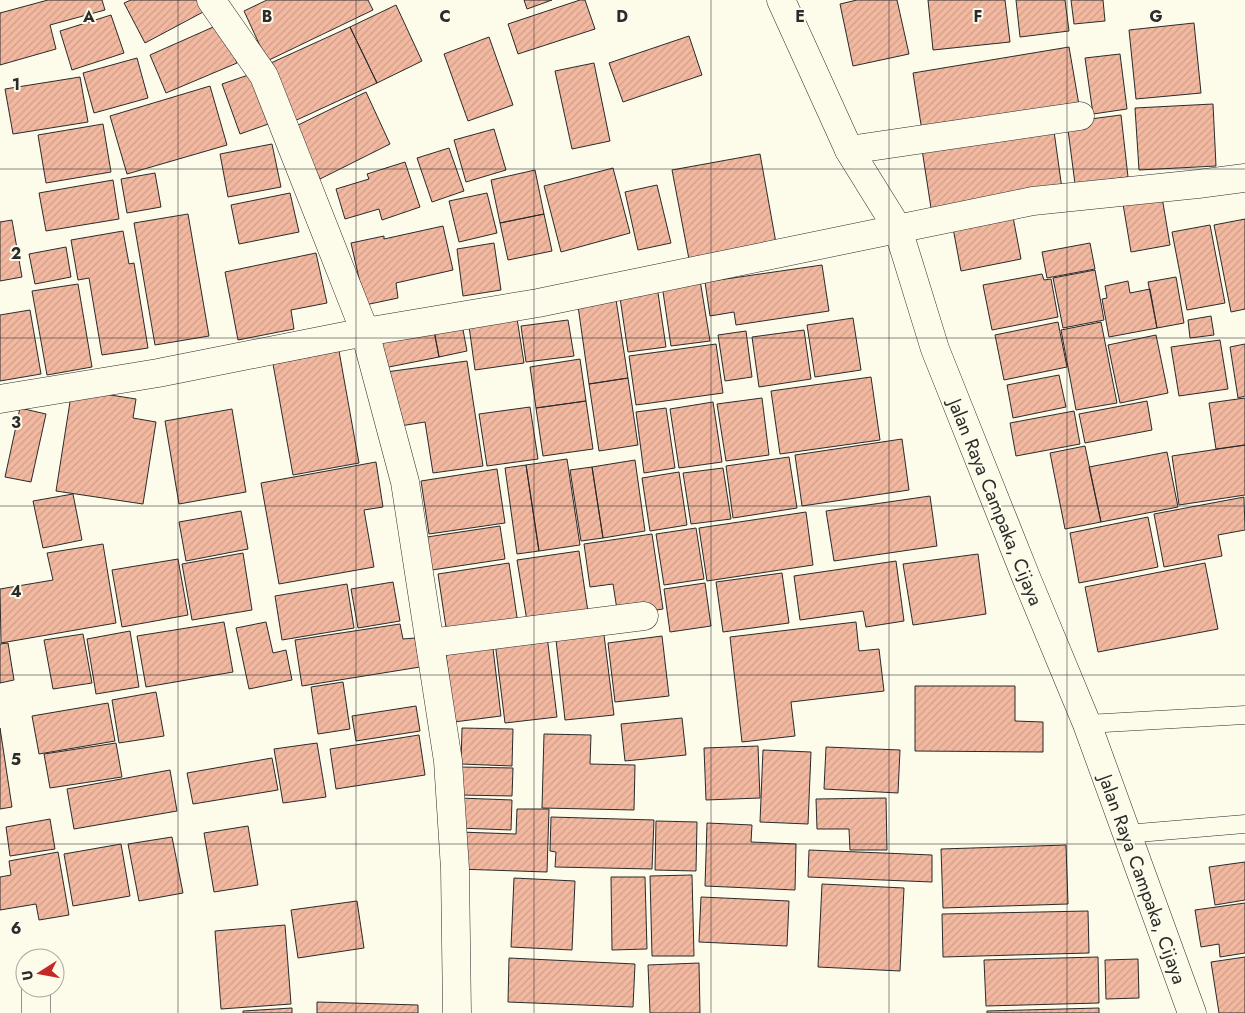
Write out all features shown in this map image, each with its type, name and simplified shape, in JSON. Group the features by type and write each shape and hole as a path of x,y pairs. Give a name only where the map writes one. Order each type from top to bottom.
{"street":[{"path":"211,0 264,76 365,332 405,482 448,761 455,869 457,1013"},
{"name":"Jalan Raya Campaka, Cijaya","path":"781,0 849,150 898,229 935,349 1087,724 1192,1013"},
{"path":"849,150 1080,116"},
{"path":"0,399 158,372 365,332 538,303 1033,201 1245,178"},
{"path":"430,643 644,616"},
{"path":"36,998 36,1013"}],"lane":[{"path":"1087,724 1245,715"},
{"path":"1126,834 1245,824"}],"building":[{"path":"48,0 102,0 105,10 50,25 56,49 0,65 0,13"},
{"path":"131,0 199,0 205,11 145,43 124,3"},
{"path":"267,0 368,0 373,10 267,61 244,11"},
{"path":"524,0 552,0 527,9"},
{"path":"585,0 595,29 518,54 508,24"},
{"path":"857,0 897,0 909,54 853,66 840,4"},
{"path":"928,0 1005,0 1010,42 933,50"},
{"path":"1016,0 1065,0 1069,31 1020,37"},
{"path":"1071,0 1103,0 1105,21 1074,24"},
{"path":"396,5 422,61 377,83 350,27"},
{"path":"111,15 124,53 72,70 60,31"},
{"path":"1194,23 1201,93 1136,99 1129,30"},
{"path":"220,24 237,63 166,93 150,55"},
{"path":"350,27 377,83 288,124 262,67"},
{"path":"689,36 702,75 623,102 609,63"},
{"path":"489,37 513,105 468,121 444,54"},
{"path":"1069,47 1079,105 922,131 913,73"},
{"path":"1120,54 1127,109 1093,114 1085,58"},
{"path":"137,58 148,98 94,113 83,73"},
{"path":"594,63 610,141 572,149 555,71"},
{"path":"257,72 274,122 240,134 222,84"},
{"path":"80,77 88,122 13,134 5,89"},
{"path":"210,86 227,145 127,174 110,116"},
{"path":"366,92 390,144 320,179 294,127"},
{"path":"1213,104 1216,166 1139,170 1135,108"},
{"path":"1121,115 1128,177 1075,184 1067,122"},
{"path":"103,124 111,172 46,183 38,135"},
{"path":"1053,124 1062,189 931,208 921,143"},
{"path":"494,129 506,170 466,182 454,140"},
{"path":"272,144 281,187 228,197 220,154"},
{"path":"449,148 464,191 432,202 417,158"},
{"path":"760,154 776,243 689,259 672,170"},
{"path":"405,162 420,207 382,220 379,209 345,219 336,189 369,179 367,174"},
{"path":"613,168 630,233 561,252 544,186"},
{"path":"535,170 544,214 500,223 491,180"},
{"path":"155,173 161,207 127,213 121,179"},
{"path":"113,180 119,219 46,231 39,193"},
{"path":"657,185 671,243 638,250 625,192"},
{"path":"290,193 299,232 239,244 231,205"},
{"path":"487,193 497,233 459,242 449,201"},
{"path":"1162,197 1170,245 1131,252 1123,204"},
{"path":"188,214 209,336 155,345 134,223"},
{"path":"544,214 552,251 508,260 500,223"},
{"path":"1013,217 1021,259 961,271 953,228"},
{"path":"1245,219 1245,309 1231,312 1214,225"},
{"path":"12,220 22,277 0,281 0,222"},
{"path":"1210,225 1225,303 1187,310 1172,232"},
{"path":"443,226 453,270 396,283 398,298 365,305 351,243 384,236 384,239"},
{"path":"123,231 129,264 134,263 148,348 102,355 89,278 78,280 71,240"},
{"path":"494,243 501,290 463,296 457,249"},
{"path":"1090,243 1095,269 1047,278 1042,252"},
{"path":"66,247 71,277 35,284 29,254"},
{"path":"316,253 327,303 291,310 294,329 238,340 225,272"},
{"path":"822,265 829,311 736,325 734,312 710,316 705,282"},
{"path":"1095,270 1104,320 1063,328 1053,278"},
{"path":"1042,274 1044,280 1051,279 1058,317 992,330 983,285"},
{"path":"1176,277 1184,323 1157,328 1148,282"},
{"path":"700,280 710,341 671,346 662,285"},
{"path":"1128,281 1130,293 1150,289 1157,328 1109,337 1102,299 1107,298 1105,286"},
{"path":"78,284 92,367 47,375 32,291"},
{"path":"657,286 666,347 628,352 619,291"},
{"path":"615,293 628,378 589,384 577,299"},
{"path":"30,310 41,374 0,381 0,315"},
{"path":"516,312 524,363 475,370 468,319"},
{"path":"1211,316 1214,335 1190,338 1188,320"},
{"path":"853,318 861,370 815,377 807,325"},
{"path":"461,319 467,351 439,357 433,325"},
{"path":"568,320 574,356 526,362 521,326"},
{"path":"1058,322 1067,367 1004,380 995,335"},
{"path":"1101,322 1117,403 1076,410 1061,330"},
{"path":"433,325 439,357 384,368 377,336"},
{"path":"804,330 811,379 759,387 752,337"},
{"path":"746,331 752,377 725,381 718,335"},
{"path":"1156,335 1168,393 1120,403 1108,345"},
{"path":"1220,340 1228,389 1179,396 1171,347"},
{"path":"716,344 723,393 636,405 629,356"},
{"path":"1245,344 1245,396 1238,398 1230,347"},
{"path":"339,351 359,463 293,475 273,364"},
{"path":"580,359 586,401 536,408 530,367"},
{"path":"467,361 483,466 433,473 425,422 394,427 386,372"},
{"path":"1059,375 1066,407 1013,418 1007,385"},
{"path":"871,377 880,440 780,454 771,391"},
{"path":"628,378 638,445 599,451 589,384"},
{"path":"72,389 136,399 133,418 156,422 143,504 56,491"},
{"path":"762,398 769,455 726,461 717,404"},
{"path":"1245,398 1245,445 1216,449 1209,403"},
{"path":"586,401 593,449 543,456 536,408"},
{"path":"1147,401 1152,430 1085,443 1079,414"},
{"path":"713,402 722,462 679,468 670,409"},
{"path":"530,407 538,459 487,466 479,414"},
{"path":"20,408 46,414 31,482 5,477"},
{"path":"666,408 675,468 644,473 636,412"},
{"path":"232,409 246,492 179,504 165,421"},
{"path":"1074,411 1080,444 1016,456 1010,423"},
{"path":"902,439 909,490 802,506 795,455"},
{"path":"1245,445 1245,495 1179,505 1172,456"},
{"path":"1085,446 1101,522 1065,529 1050,453"},
{"path":"1167,452 1178,507 1101,522 1089,467"},
{"path":"789,457 797,508 733,518 726,466"},
{"path":"567,459 580,545 539,551 526,465"},
{"path":"635,460 645,531 603,538 592,467"},
{"path":"376,462 383,507 364,510 374,567 279,584 261,483"},
{"path":"526,465 539,551 517,554 505,468"},
{"path":"592,467 603,538 581,541 570,470"},
{"path":"723,468 731,519 691,524 683,473"},
{"path":"497,469 505,523 429,534 421,481"},
{"path":"679,472 687,525 650,531 642,478"},
{"path":"73,494 82,540 43,548 33,501"},
{"path":"930,496 937,546 834,561 826,511"},
{"path":"1244,497 1245,530 1218,535 1222,556 1164,567 1154,514"},
{"path":"241,511 248,549 186,561 179,522"},
{"path":"806,512 813,565 707,581 699,528"},
{"path":"1148,517 1158,567 1079,583 1070,533"},
{"path":"500,526 505,559 432,570 427,537"},
{"path":"696,528 704,579 664,585 656,534"},
{"path":"652,534 663,609 618,616 613,584 590,587 584,544"},
{"path":"103,544 116,623 1,643 0,589 53,580 47,553"},
{"path":"579,551 588,612 527,621 517,560"},
{"path":"243,553 252,610 192,620 182,564"},
{"path":"978,554 986,614 913,625 903,564"},
{"path":"178,559 188,615 122,627 112,570"},
{"path":"896,561 904,621 866,627 863,611 800,620 794,576"},
{"path":"509,563 518,624 447,634 438,574"},
{"path":"1205,563 1218,629 1098,652 1085,587"},
{"path":"782,573 789,623 723,632 716,582"},
{"path":"393,582 400,621 358,628 351,589"},
{"path":"705,583 711,626 670,632 664,589"},
{"path":"347,584 354,628 282,640 275,596"},
{"path":"224,622 233,672 146,687 137,636"},
{"path":"266,622 273,653 286,650 292,680 249,689 236,628"},
{"path":"856,622 859,651 879,649 884,691 791,702 795,736 742,742 730,637"},
{"path":"400,624 403,639 415,638 420,667 302,686 295,640"},
{"path":"130,631 139,687 96,694 87,639"},
{"path":"83,634 92,683 53,689 44,640"},
{"path":"604,635 614,715 565,720 556,640"},
{"path":"547,636 557,717 505,723 495,642"},
{"path":"662,636 669,696 615,702 608,643"},
{"path":"492,640 501,716 454,722 445,646"},
{"path":"8,643 14,680 0,683 0,644"},
{"path":"343,682 350,729 318,734 311,687"},
{"path":"915,686 1015,686 1015,721 1043,722 1043,752 915,751"},
{"path":"156,692 164,736 119,743 112,700"},
{"path":"108,703 115,741 39,754 32,716"},
{"path":"416,706 420,731 356,741 352,716"},
{"path":"682,718 686,755 625,761 621,724"},
{"path":"0,728 12,807 0,809"},
{"path":"462,728 513,729 512,766 461,764"},
{"path":"544,734 591,735 590,764 635,765 634,810 542,808"},
{"path":"419,735 425,775 336,789 330,749"},
{"path":"116,743 122,777 50,788 44,754"},
{"path":"317,743 326,797 283,803 274,749"},
{"path":"758,746 760,798 706,800 704,748"},
{"path":"826,747 900,750 898,793 824,789"},
{"path":"763,750 811,752 808,824 760,822"},
{"path":"272,758 278,790 193,804 187,773"},
{"path":"461,767 513,768 512,796 460,795"},
{"path":"170,770 177,811 74,829 67,789"},
{"path":"459,798 512,800 511,830 458,828"},
{"path":"886,798 887,850 850,850 849,829 817,829 816,799"},
{"path":"517,809 549,809 547,872 458,869 459,832 516,834"},
{"path":"551,817 654,820 652,869 555,867 556,852 550,851"},
{"path":"50,819 55,849 10,856 6,827"},
{"path":"656,821 697,822 696,871 655,870"},
{"path":"707,823 752,825 751,842 796,844 795,890 705,886"},
{"path":"248,826 258,885 214,892 204,833"},
{"path":"172,837 183,893 139,901 128,844"},
{"path":"121,844 130,896 73,906 64,854"},
{"path":"1066,845 1068,904 943,908 941,849"},
{"path":"809,850 932,855 932,882 808,877"},
{"path":"58,852 69,915 39,920 36,904 0,910 0,877 11,875 9,861"},
{"path":"1245,862 1245,900 1215,905 1209,867"},
{"path":"692,875 694,956 652,956 650,876"},
{"path":"611,877 645,877 647,949 612,950"},
{"path":"514,878 575,881 572,950 511,947"},
{"path":"822,884 904,888 900,971 818,967"},
{"path":"701,897 789,901 787,946 699,942"},
{"path":"357,901 364,948 298,958 291,910"},
{"path":"1245,903 1245,953 1220,957 1219,944 1201,947 1195,910"},
{"path":"1088,911 1089,953 943,957 942,914"},
{"path":"285,925 291,1004 221,1009 215,931"},
{"path":"1098,957 1099,1003 986,1006 984,960"},
{"path":"1245,957 1245,1013 1219,1013 1211,962"},
{"path":"509,958 635,964 633,1007 508,1002"},
{"path":"1138,959 1139,998 1106,999 1105,960"},
{"path":"699,963 700,1013 650,1013 648,965"},
{"path":"317,1002 418,1005 418,1013 317,1013"},
{"path":"292,1008 292,1013 243,1013 243,1011"},
{"path":"1099,1008 1099,1013 987,1013 987,1011"}]}
